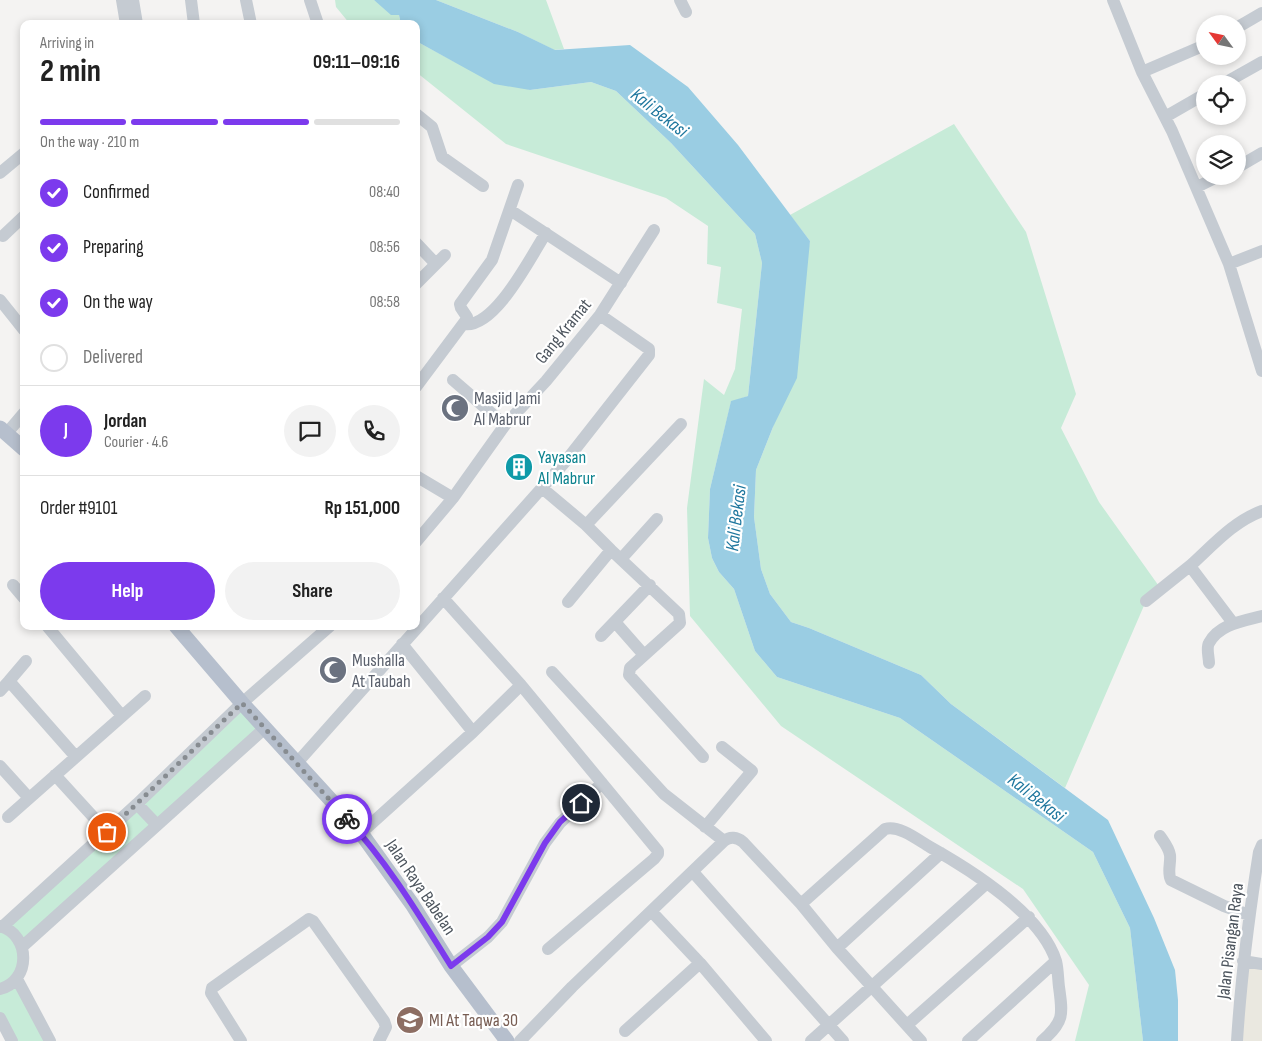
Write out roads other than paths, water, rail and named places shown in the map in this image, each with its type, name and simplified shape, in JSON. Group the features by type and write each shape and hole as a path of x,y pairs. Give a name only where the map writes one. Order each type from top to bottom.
{"main road":[{"path":"4,430 20,445"},
{"name":"Jalan Raya Babelan","path":"185,630 242,703 360,833 412,904 451,966 507,1041"}],"street":[{"path":"122,0 125,20"},
{"path":"133,0 136,20"},
{"path":"191,0 194,20"},
{"path":"246,0 250,20"},
{"path":"310,0 317,20"},
{"path":"680,0 686,12"},
{"path":"1113,0 1142,72 1197,187 1229,264 1262,371"},
{"path":"1246,23 1262,15"},
{"path":"1142,72 1196,49"},
{"path":"1239,75 1262,62"},
{"path":"1165,117 1196,99"},
{"path":"420,118 432,128 442,157 483,186"},
{"path":"1246,162 1262,153"},
{"path":"0,172 20,156"},
{"path":"1197,187 1201,185"},
{"path":"420,381 464,324 467,317 460,304 489,265 518,186"},
{"path":"510,210 621,283"},
{"path":"3,236 20,220"},
{"name":"Gang Kramat","path":"420,537 453,498 505,425 546,380 600,315 654,230"},
{"path":"464,324 480,321 500,304 546,233"},
{"path":"420,247 440,260 420,280"},
{"path":"1229,264 1262,250"},
{"path":"0,300 20,325"},
{"path":"420,623 565,462 649,355 648,349 600,315"},
{"path":"453,380 505,425"},
{"path":"4,430 20,416"},
{"path":"586,525 681,424"},
{"path":"420,478 453,498"},
{"path":"542,488 586,525 679,614 678,625 630,668 628,673 703,757"},
{"path":"1146,601 1190,566 1232,528 1262,511"},
{"path":"568,602 616,554 657,519"},
{"path":"1190,566 1233,623"},
{"path":"14,585 20,593"},
{"path":"601,636 650,585"},
{"path":"442,598 521,685 657,847 658,854 654,859 548,949"},
{"path":"1209,663 1208,644 1215,634 1233,623 1262,616"},
{"path":"614,622 644,655"},
{"path":"50,630 122,716"},
{"path":"0,989 17,979 24,963 22,946 14,934 1,926 107,832 242,703 325,630"},
{"path":"296,764 414,630"},
{"path":"402,644 473,732"},
{"path":"26,661 4,686 76,757"},
{"path":"552,672 668,798 724,842"},
{"path":"360,833 473,732 521,685"},
{"path":"8,816 145,696"},
{"path":"22,946 265,728"},
{"path":"705,827 752,771 722,748"},
{"path":"0,766 29,798"},
{"path":"55,775 107,832"},
{"path":"451,966 488,937 502,922 545,843 560,822 602,783"},
{"path":"137,804 157,825"},
{"path":"801,904 885,829 897,829 941,853 987,884 1029,917 1056,961 1062,1013 1056,1028 1042,1041"},
{"path":"1160,836 1168,850 1169,877 1171,880 1224,906 1249,915"},
{"path":"520,1041 572,987 724,842 732,837 743,842 801,904 836,948 921,1041"},
{"name":"Jalan Pisangan Raya","path":"1237,1041 1243,961 1259,852 1262,845"},
{"path":"836,948 941,853"},
{"path":"693,872 843,1041"},
{"path":"811,1041 987,884"},
{"path":"652,912 700,963 766,1041"},
{"path":"907,1025 1029,917"},
{"path":"241,1041 211,993 212,988 309,918 314,921 384,1021 386,1027 379,1041"},
{"path":"968,1041 1056,961"},
{"path":"1243,961 1262,964"},
{"path":"625,1031 700,963"},
{"path":"17,979 50,1041"},
{"path":"0,1018 12,1041"}],"water":[{"name":"Kali Bekasi","path":"374,0 436,0 518,32 555,50 630,45 688,87 738,145 810,241 797,378 773,427 756,470 754,517 761,569 770,594 791,622 921,675 951,704 1108,820 1154,918 1175,970 1178,1000 1178,1041 1143,1041 1130,928 1093,852 900,718 777,677 755,651 734,589 719,572 712,558 708,538 710,489 731,401 748,396 762,263 755,234 671,143 616,91 591,82 530,90 494,84 420,43 420,20 400,20 399,15 391,15"}],"place":[{"name":"Masjid Jami Al Mabrur","path":"455,408"},
{"name":"Yayasan Al Mabrur","path":"519,467"},
{"name":"Mushalla At Taubah","path":"333,670"},
{"name":"MI At Taqwa 30","path":"410,1020"}]}
